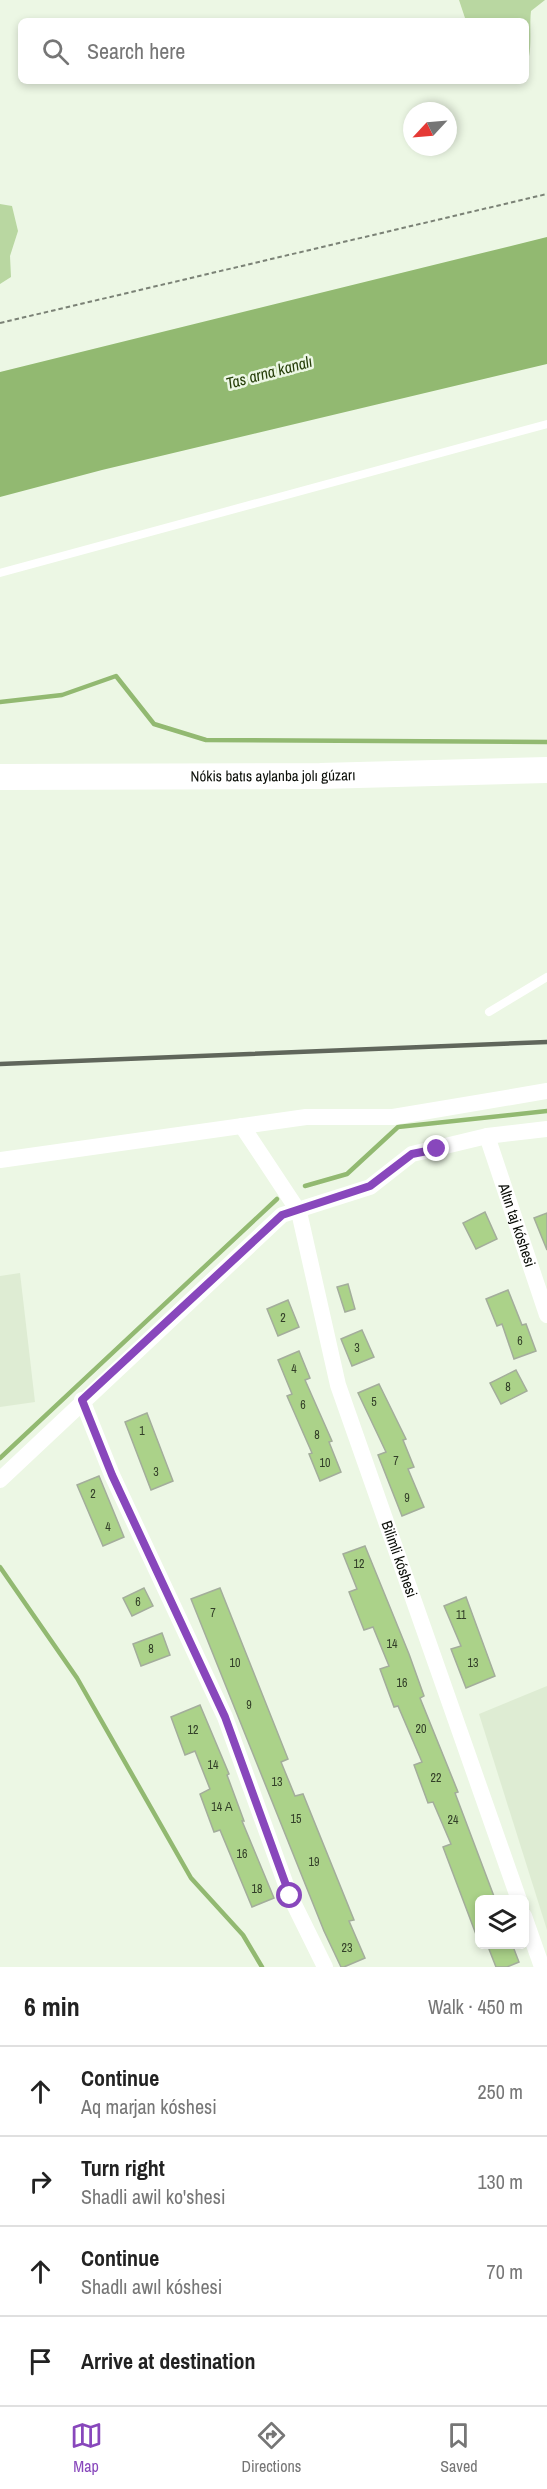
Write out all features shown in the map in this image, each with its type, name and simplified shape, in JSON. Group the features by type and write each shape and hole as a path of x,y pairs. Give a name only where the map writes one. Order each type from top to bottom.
{"main road":[{"name":"Nókis batıs aylanba jolı gúzarı","path":"0,777 320,776 547,770"}],"street":[{"path":"0,1160 306,1117 393,1117 547,1091"},
{"path":"242,1126 299,1212"},
{"path":"0,1480 82,1400 282,1215 299,1212 370,1186 412,1154 487,1137 547,1129"},
{"name":"Altın taj kóshesi","path":"487,1137 547,1315"},
{"name":"Bilimli kóshesi","path":"299,1212 338,1384 518,1895"},
{"path":"82,1400 112,1475 225,1717 290,1896 325,1967"},
{"path":"529,1928 542,1967"}],"lane":[{"path":"0,573 547,424"},
{"path":"489,1012 547,977"}],"path":[{"path":"0,323 547,194"}],"shaded area":[{"path":"459,0 545,0 531,11 529,54 529,18 465,18"},
{"path":"0,204 12,206 18,231 10,256 11,277 0,284"},
{"path":"20,1273 35,1402 0,1407 0,1276"},
{"path":"547,1686 547,1930 479,1714"}],"water":[{"name":"Tas arna kanalı","path":"547,237 547,364 102,470 0,497 0,372"}],"building":[{"path":"485,1212 497,1239 476,1249 463,1223"},
{"path":"547,1213 547,1250 534,1218"},
{"path":"348,1284 355,1309 345,1312 337,1287"},
{"path":"508,1290 522,1325 526,1324 536,1351 514,1359 502,1324 497,1326 486,1299"},
{"path":"288,1300 299,1327 278,1336 267,1309"},
{"path":"362,1330 374,1357 352,1366 341,1339"},
{"path":"299,1351 310,1378 305,1380 332,1441 329,1442 341,1472 320,1481 309,1454 312,1453 287,1396 292,1394 278,1360"},
{"path":"516,1370 527,1391 501,1404 490,1383"},
{"path":"379,1384 406,1439 403,1440 414,1467 408,1469 424,1507 402,1516 378,1455 386,1452 358,1393"},
{"path":"147,1413 173,1481 151,1490 125,1422"},
{"path":"99,1476 124,1537 103,1546 77,1485"},
{"path":"365,1546 409,1654 424,1696 420,1698 458,1792 455,1793 493,1895 475,1895 475,1932 443,1847 451,1844 433,1802 428,1803 414,1765 422,1762 398,1706 394,1707 380,1669 389,1666 373,1627 364,1630 349,1592 357,1589 343,1554"},
{"path":"144,1588 153,1606 132,1616 123,1598"},
{"path":"220,1588 288,1759 281,1762 295,1796 303,1794 354,1920 349,1921 365,1958 344,1967 341,1967 324,1931 191,1599"},
{"path":"466,1597 495,1676 466,1688 451,1649 461,1646 444,1606"},
{"path":"162,1633 170,1655 141,1666 133,1644"},
{"path":"200,1705 229,1774 227,1775 244,1821 242,1821 274,1898 252,1907 220,1830 214,1832 200,1794 210,1789 195,1751 185,1755 171,1717"},
{"path":"489,1949 514,1949 519,1962 507,1967 496,1967"}],"waterway":[{"path":"0,702 62,695 116,676 154,724 206,740 547,742"},
{"path":"305,1186 347,1174 398,1127 547,1111"},
{"path":"0,1458 277,1199"},
{"path":"0,1567 77,1678 191,1878 243,1935 262,1967"}],"railway":[{"path":"0,1064 547,1042"}],"route":[{"path":"290,1896 225,1717 112,1475 82,1400 282,1215 299,1212 370,1186 412,1154 437,1149"}]}
